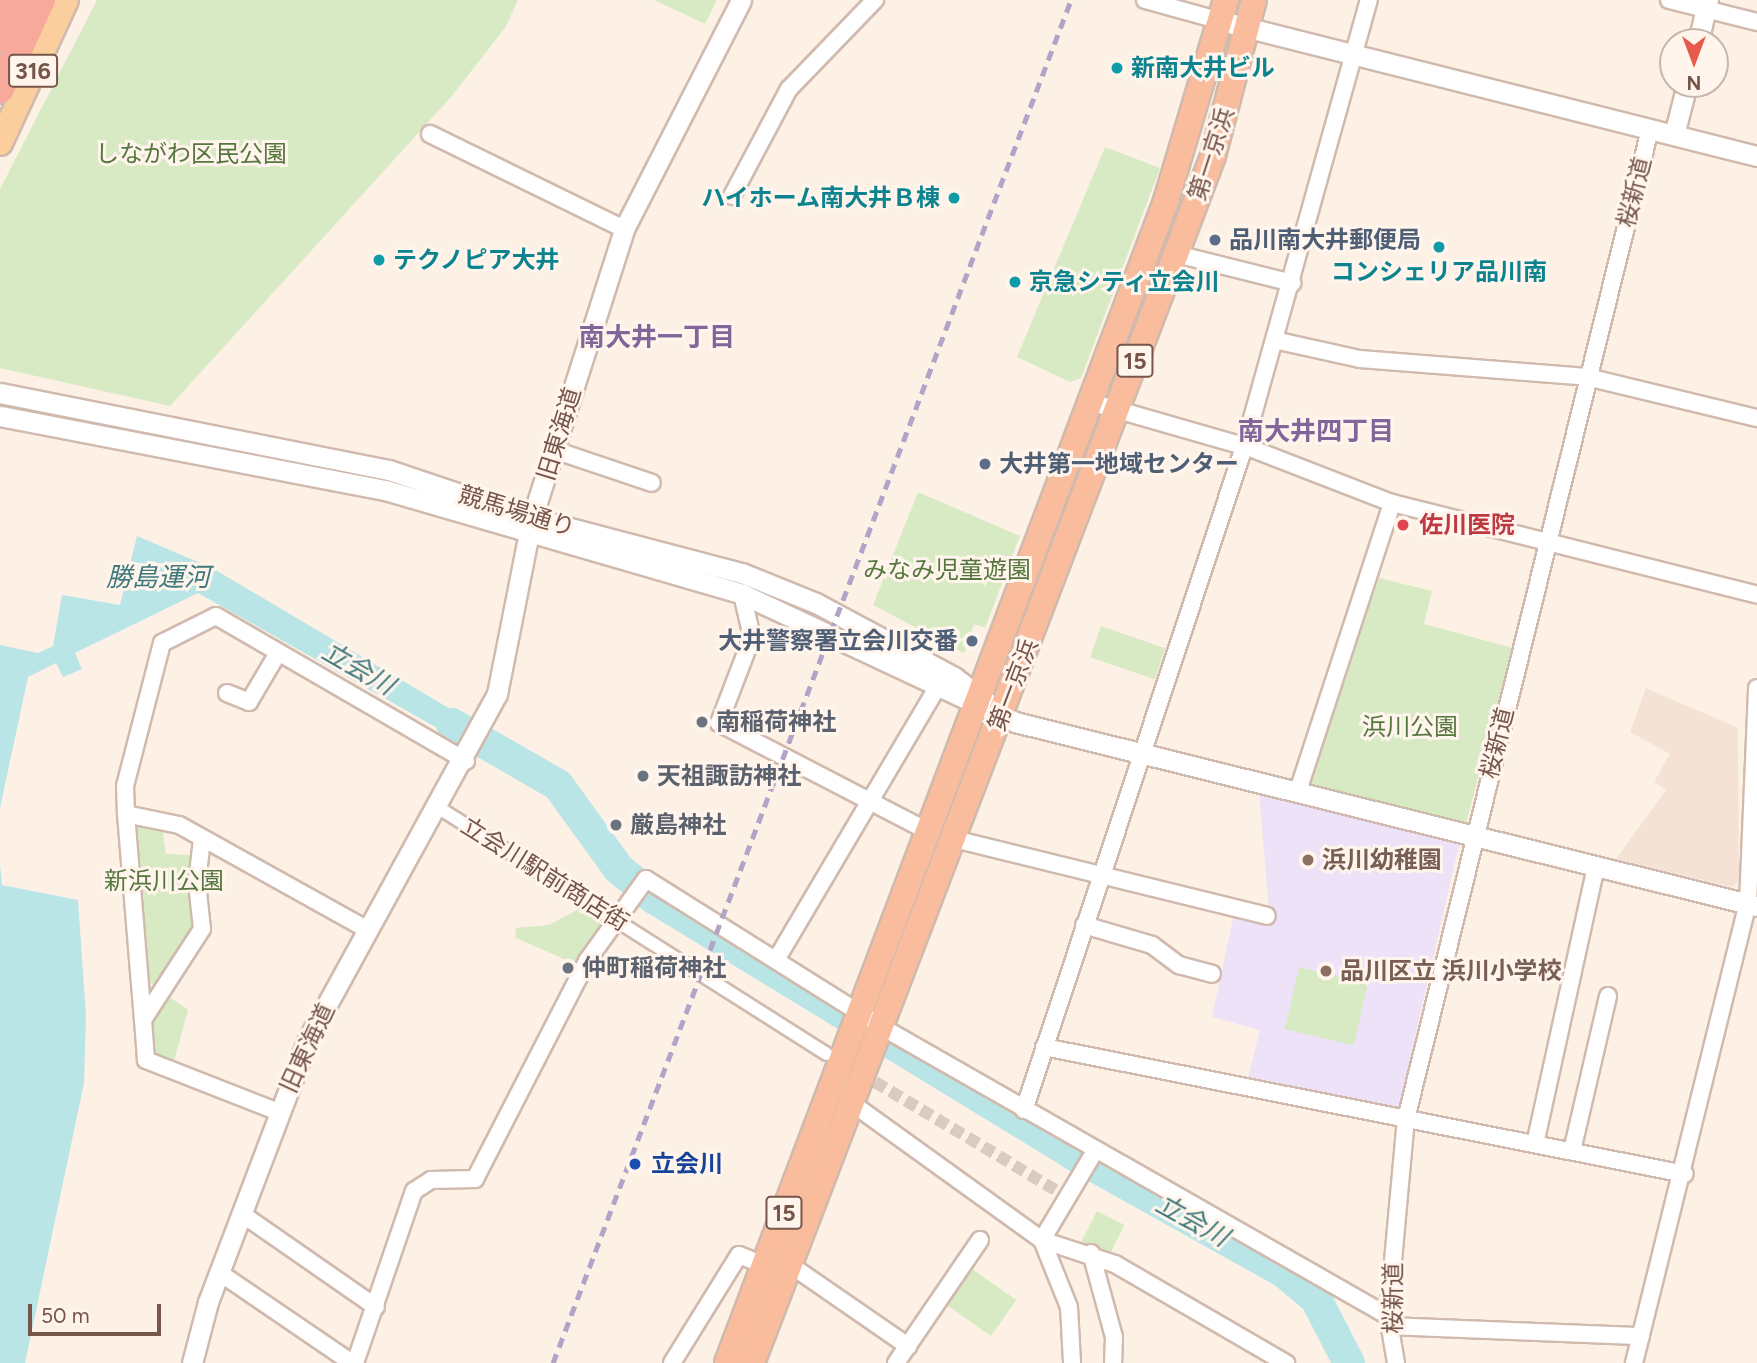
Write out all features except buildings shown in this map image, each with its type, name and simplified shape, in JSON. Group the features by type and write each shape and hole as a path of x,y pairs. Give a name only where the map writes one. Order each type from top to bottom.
{"highway":[{"path":"0,89 41,0"},
{"name":"第一京浜","path":"727,1363 764,1265 866,1030 954,839 1177,254 1248,29 1254,0"},
{"name":"第一京浜","path":"752,1363 850,1102 866,1030 927,831 1166,201 1223,10"}],"main road":[{"name":"316","path":"0,143 66,0"}],"street":[{"name":"旧東海道","path":"192,1363 220,1273 308,1039 467,758 497,694 530,526 624,229 741,0"},
{"path":"732,196 789,89 875,0"},
{"path":"1146,0 1223,10 1248,29 1757,156"},
{"path":"1024,1110 1244,447 1369,0"},
{"path":"1669,0 1707,5 1757,22"},
{"path":"1701,28 1707,5"},
{"name":"桜新道","path":"1674,135 1683,98"},
{"name":"桜新道","path":"1396,1363 1389,1321 1406,1119 1650,129"},
{"path":"430,134 624,229"},
{"path":"1177,254 1292,283"},
{"path":"1274,340 1360,359 1587,377 1757,418"},
{"name":"競馬場通り","path":"0,393 389,470 530,526 742,594 936,689 975,699"},
{"path":"1090,402 1115,413 1244,447 1392,503 1757,594"},
{"name":"競馬場通り","path":"0,416 385,490 769,582 975,699"},
{"path":"554,450 652,483"},
{"path":"1298,791 1392,503"},
{"path":"742,594 752,637 719,723 927,831"},
{"path":"279,1112 146,1060 125,786 162,643 216,616 467,758"},
{"path":"227,693 250,702 278,653"},
{"path":"1634,1363 1753,905 1757,688"},
{"path":"776,960 936,689"},
{"path":"975,699 1001,716 1143,754 1753,905"},
{"name":"立会川駅前商店街","path":"439,808 616,917 762,1019 827,1055"},
{"path":"126,814 179,825 368,930"},
{"path":"143,1020 202,929 197,883 202,839"},
{"path":"954,839 1267,916"},
{"path":"1535,1144 1596,866"},
{"path":"220,1273 353,1363 376,1307 414,1191 431,1180 475,1179 616,917 646,880 776,960 866,1030 1024,1110 1093,1153 1389,1321 1641,1336"},
{"path":"1084,925 1152,945 1179,965 1212,974"},
{"path":"1572,1152 1608,996"},
{"path":"1044,1046 1685,1174"},
{"path":"850,1102 1042,1240 1091,1253 1286,1363"},
{"path":"1042,1240 1093,1153"},
{"path":"242,1214 376,1307"},
{"path":"896,1363 980,1240"},
{"path":"1042,1240 1069,1307 1072,1363"},
{"path":"1091,1253 1114,1337 1113,1363"},
{"path":"672,1363 739,1255 764,1265"},
{"path":"789,1264 908,1346"}],"shaded area":[{"path":"1646,688 1738,728 1739,881 1732,887 1616,859 1666,790 1654,782 1670,754 1630,732"},
{"name":"品川区立 浜川小学校","path":"1259,792 1459,845 1398,1111 1247,1082 1260,1030 1212,1017 1233,918 1270,924"}],"green space":[{"name":"しながわ区民公園","path":"97,0 518,0 505,28 451,97 170,406 0,368 0,189"},
{"path":"654,0 717,0 705,24"},
{"path":"1105,147 1160,168 1081,378 1070,382 1017,357"},
{"name":"みなみ児童遊園","path":"918,492 1020,536 985,628 974,624 964,653 873,605"},
{"name":"浜川公園","path":"1379,578 1432,591 1424,624 1513,648 1466,823 1305,785"},
{"path":"1101,626 1165,648 1155,679 1090,657"},
{"name":"新浜川公園","path":"142,823 162,827 166,854 191,855 193,927 159,987 150,983 132,830"},
{"path":"586,905 610,919 580,966 516,938 515,928 549,925"},
{"path":"1299,967 1368,983 1354,1045 1285,1029"},
{"path":"167,995 188,1010 173,1065 151,1054 152,1023"},
{"path":"1097,1211 1125,1225 1109,1256 1081,1242"},
{"path":"972,1269 1016,1300 991,1336 947,1305"}],"water":[{"name":"勝島運河","path":"137,536 212,568 496,736 485,755 198,593 75,653 82,669 63,677 56,663 28,677 0,808 0,645 38,653 53,646 62,595 120,605"},
{"path":"0,864 2,885 78,900 86,1016 84,1083 25,1363 0,1363"}],"waterway":[{"name":"立会川","path":"452,724 558,785 618,868 654,898 1071,1153 1284,1272 1316,1299 1349,1363"}],"tunnel":[{"path":"875,1082 1067,1197"}],"railway":[{"path":"553,1363 1071,0"}],"place":[{"name":"新南大井ビル","path":"1117,68"},
{"name":"ハイホーム南大井Ｂ棟","path":"954,198"},
{"name":"品川南大井郵便局","path":"1215,240"},
{"name":"コンシェリア品川南","path":"1439,247"},
{"name":"テクノピア大井","path":"379,260"},
{"name":"京急シティ立会川","path":"1015,282"},
{"name":"大井第一地域センター","path":"985,464"},
{"name":"佐川医院","path":"1403,525"},
{"name":"大井警察署立会川交番","path":"972,641"},
{"name":"南稲荷神社","path":"702,722"},
{"name":"天祖諏訪神社","path":"643,776"},
{"name":"厳島神社","path":"616,825"},
{"name":"浜川幼稚園","path":"1308,860"},
{"name":"仲町稲荷神社","path":"568,968"},
{"name":"品川区立 浜川小学校","path":"1326,971"},
{"name":"立会川","path":"635,1164"}],"district":[{"name":"南大井一丁目","path":"657,338"},
{"name":"南大井四丁目","path":"1316,432"}]}
